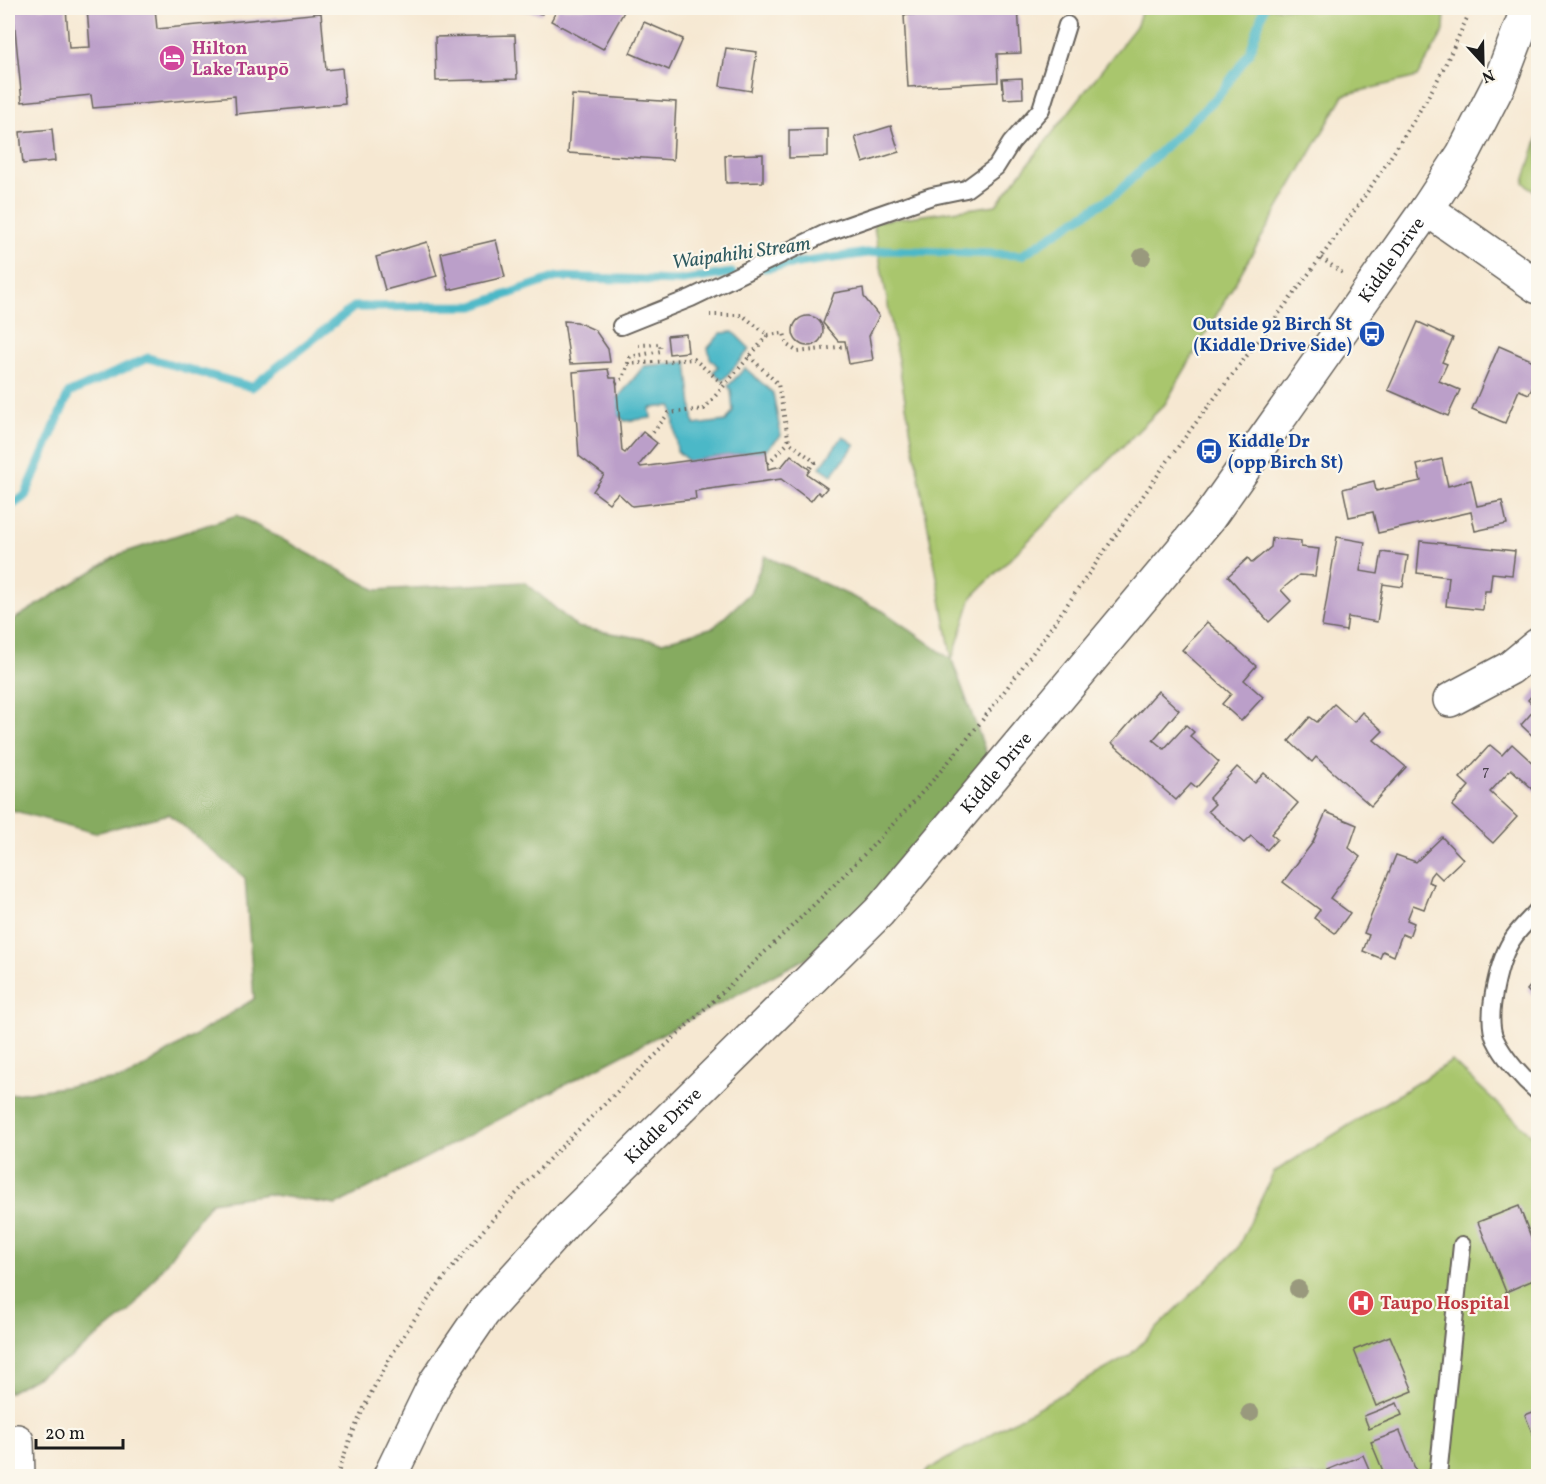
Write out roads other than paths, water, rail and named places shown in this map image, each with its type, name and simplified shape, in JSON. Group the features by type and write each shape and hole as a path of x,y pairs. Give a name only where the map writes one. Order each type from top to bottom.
{"street":[{"name":"Kiddle Drive","path":"390,1476 435,1383 483,1313 570,1217 879,912 1208,519 1427,209 1462,154 1499,84 1528,8"},
{"path":"1427,209 1539,287"},
{"path":"1450,700 1510,668 1539,645"},
{"path":"17,1441 18,1476"}],"lane":[{"path":"621,326 691,298 826,233 932,196 966,189 996,167 1011,143 1041,109 1067,25"},
{"path":"1539,910 1512,939 1495,983 1490,1007 1494,1038 1524,1080 1539,1092"},
{"path":"1438,1476 1462,1245"}],"water":[{"path":"733,332 750,349 723,380 713,372 718,367 710,358 708,348 721,333"},
{"path":"687,362 694,425 726,421 733,411 731,390 728,386 745,368 773,393 781,436 766,450 688,461 677,451 672,406 650,408 651,418 625,421 618,415 617,399 644,366"},
{"path":"843,436 855,445 832,475 820,467"}],"waterway":[{"name":"Waipahihi Stream","path":"764,268 888,250 1022,255 1116,194 1220,94 1250,52 1264,8"},
{"name":"Waipahihi Stream","path":"8,508 25,496 69,393 148,358 252,387 354,307 474,306 557,277 678,281 732,273"}],"place":[{"name":"Hilton Lake Taupō","path":"172,58"},
{"name":"Outside 92 Birch St (Kiddle Drive Side)","path":"1372,334"},
{"name":"Kiddle Dr (opp Birch St)","path":"1209,451"},
{"name":"Taupo Hospital","path":"1361,1303"}]}
